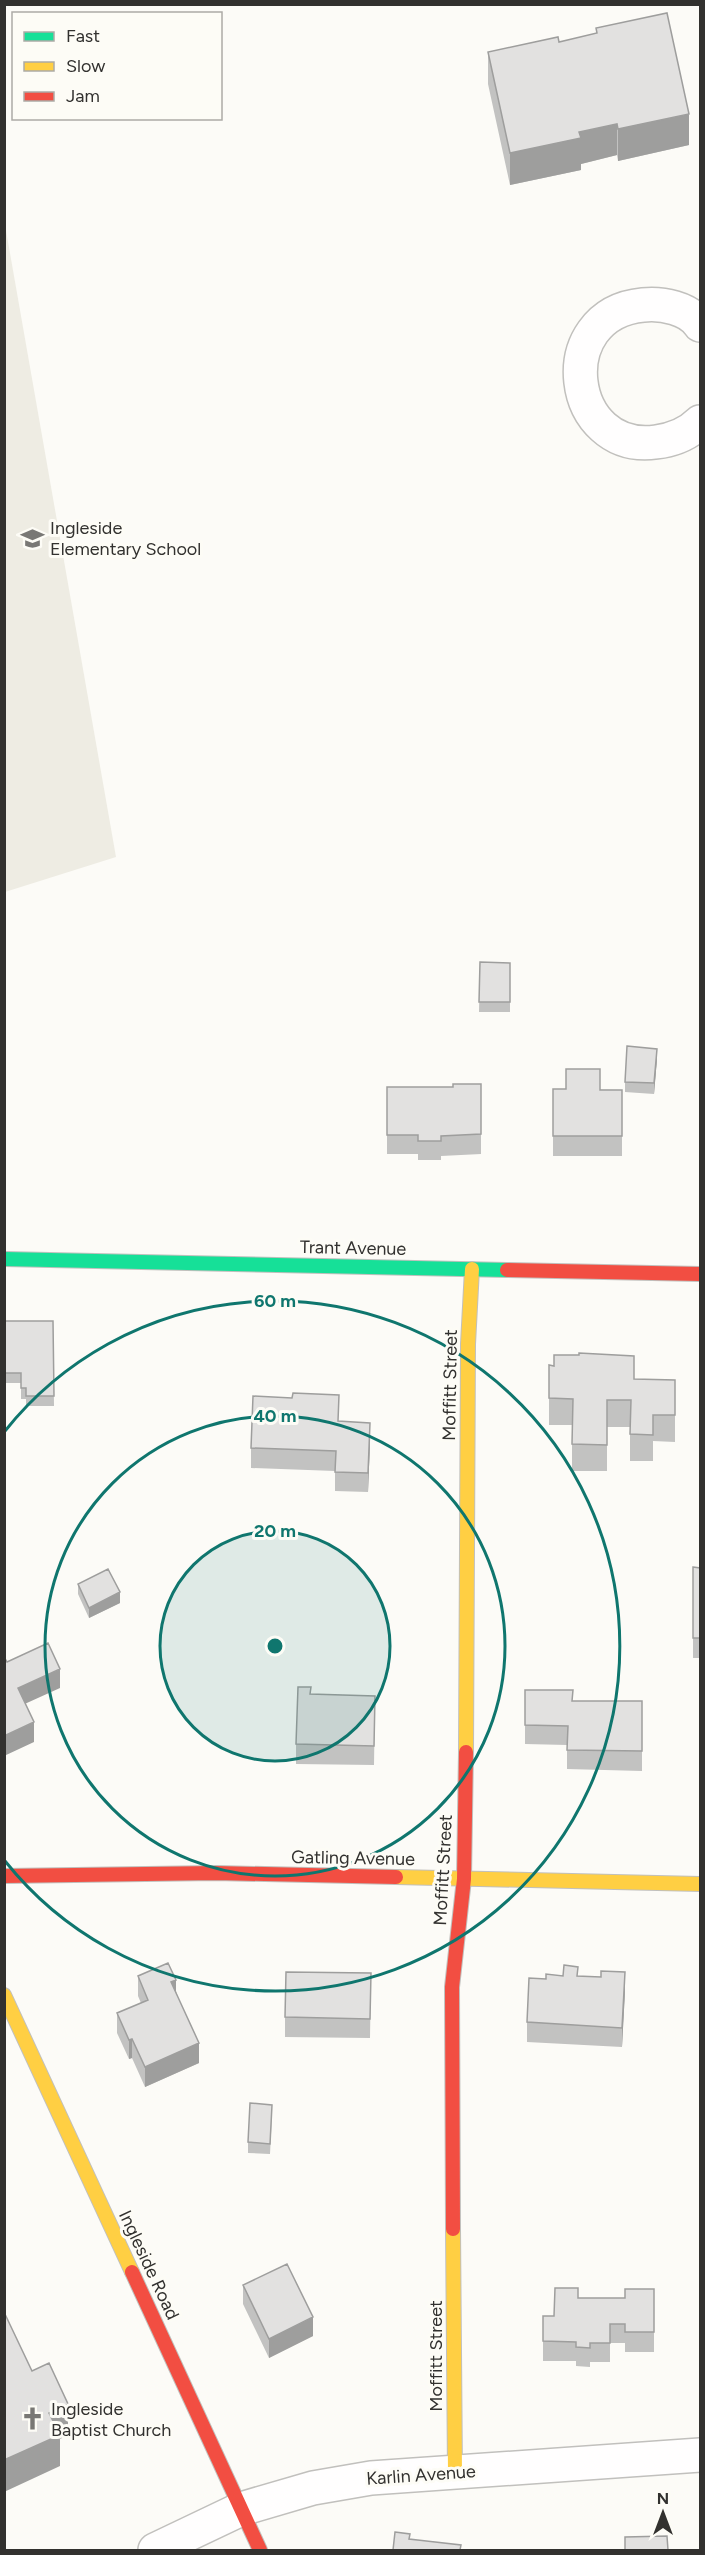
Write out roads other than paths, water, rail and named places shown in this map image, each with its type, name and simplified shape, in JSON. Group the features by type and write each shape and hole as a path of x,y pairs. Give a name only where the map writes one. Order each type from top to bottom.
{"street":[{"path":"699,318 672,307 653,303 629,306 607,318 590,336 580,359 579,384 588,407 603,427 625,439 645,444 669,441 692,430 700,422"},
{"name":"Trant Avenue","path":"4,1259 700,1274"},
{"name":"Moffitt Street","path":"455,2473 452,1987 464,1879 468,1627 467,1440 472,1269"},
{"name":"Gatling Avenue","path":"4,1876 216,1873 700,1884"},
{"name":"Ingleside Road","path":"4,1995 261,2550"},
{"name":"Karlin Avenue","path":"155,2550 241,2509 313,2488 371,2478 700,2455"}],"place":[{"name":"Ingleside Elementary School","path":"32,538"},
{"name":"Ingleside Baptist Church","path":"33,2419"}]}
